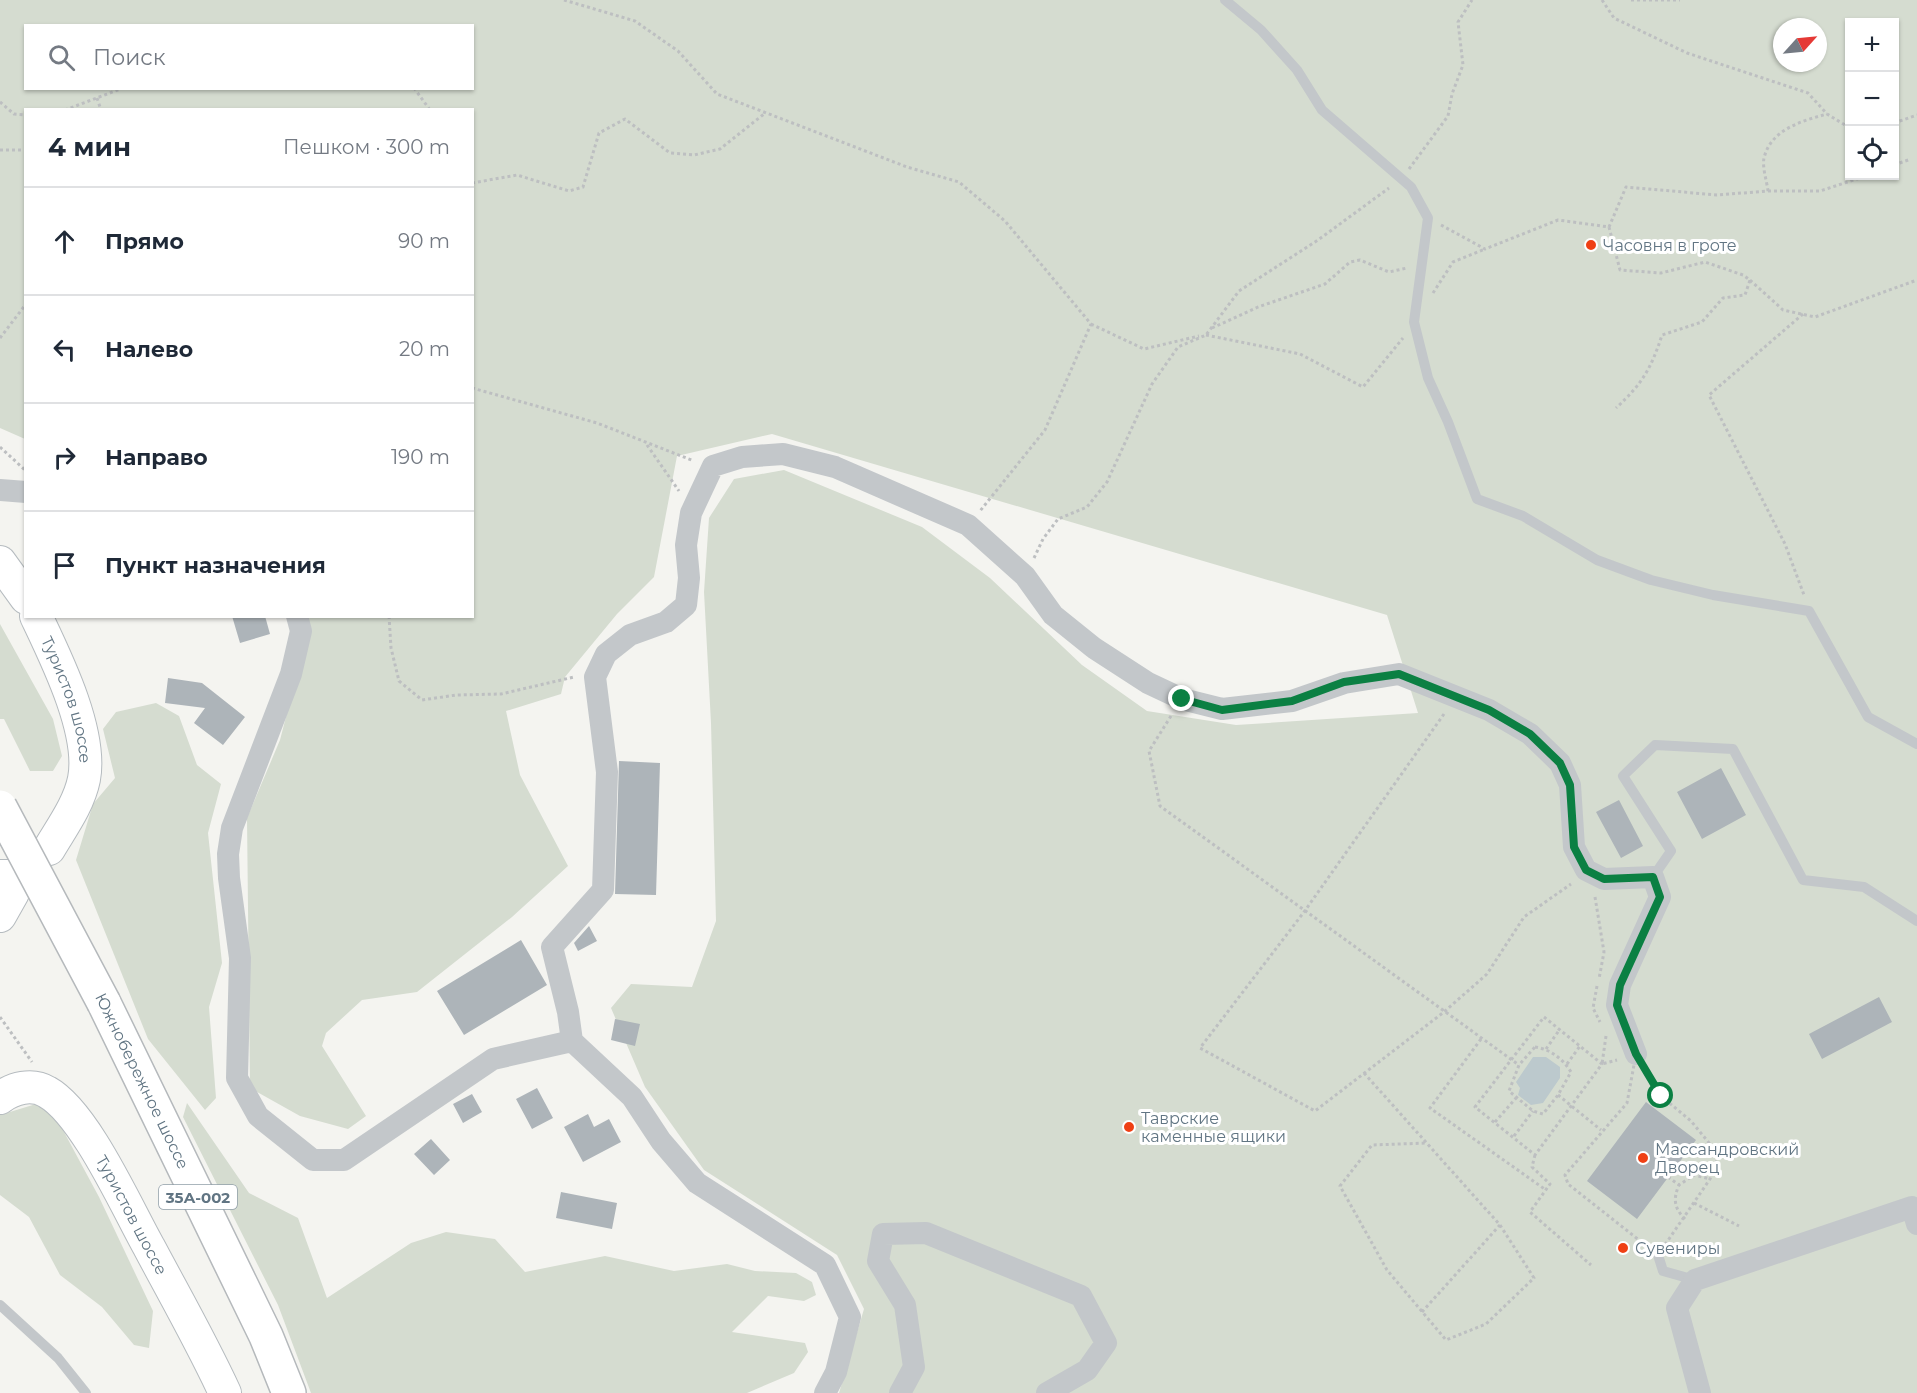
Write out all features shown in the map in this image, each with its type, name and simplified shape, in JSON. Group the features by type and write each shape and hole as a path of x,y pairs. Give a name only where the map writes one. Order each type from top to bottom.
{"highway":[{"name":"Южнобережное шоссе","path":"0,807 266,1336 289,1393"},
{"name":"Южнобережное шоссе","path":"0,836 98,1005 249,1332 274,1393"}],"main road":[{"path":"0,562 24,595"},
{"name":"Туристов шоссе","path":"19,881 79,794 84,777 85,756 82,736 70,698 37,618"},
{"name":"Туристов шоссе","path":"0,1098 22,1088 47,1092 63,1105 80,1126 203,1346 225,1393"}],"street":[{"path":"825,1393 836,1372 850,1317 825,1265 697,1183 661,1140 632,1098 572,1041 568,1012 552,947 603,890 607,772 595,694 596,677 606,654 630,635 666,622 686,605 689,578 686,546 691,513 713,466 742,457 783,453 834,468 968,525 1025,576 1053,615 1094,648 1148,683 1182,699 1222,710 1292,701 1344,682 1399,674 1489,710 1530,734 1560,763 1570,785 1574,847 1586,870 1604,879 1653,877 1660,897 1620,985 1617,1005 1636,1054"},
{"path":"0,490 24,492"},
{"path":"298,618 301,631 291,674 232,828 228,854 240,958 237,1078 258,1116 313,1160 344,1160 493,1059 572,1041"},
{"path":"1700,1393 1677,1308 1695,1280 1915,1211"},
{"path":"900,1393 914,1367 905,1305 878,1261 883,1234 926,1233 1081,1296 1106,1343 1087,1370 1047,1393"}],"lane":[{"path":"1225,0 1262,30 1298,70 1322,110 1411,187 1428,218 1414,322 1428,378 1448,422 1477,498 1523,516 1597,560 1651,580 1713,595 1809,611 1868,717 1917,744"},
{"path":"1653,877 1671,851 1623,776 1655,745 1733,749 1803,880 1864,887 1917,921"},
{"path":"1658,1255 1663,1271 1695,1280"},
{"path":"0,1305 58,1358 86,1393"}],"path":[{"path":"564,0 635,21 678,51 717,94 907,166 959,182 1005,221 1091,324 1144,349 1206,335 1300,354 1363,387 1394,352 1453,262 1558,220 1609,227"},
{"path":"1025,576 1043,539 1058,519 1087,507 1107,482 1152,384 1178,347 1206,335 1239,291 1318,240 1400,178 1448,116 1452,94 1463,65 1458,22 1472,0"},
{"path":"1602,0 1614,18 1687,53 1808,93 1827,114 1847,126"},
{"path":"1631,0 1680,0"},
{"path":"70,108 118,90"},
{"path":"415,90 429,108"},
{"path":"97,98 100,108"},
{"path":"0,102 14,114 24,115"},
{"path":"474,183 517,175 569,191 583,187 599,133 625,119 670,153 694,155 720,149 764,113"},
{"path":"1768,191 1763,159 1778,135 1796,123 1827,114"},
{"path":"1899,121 1917,115"},
{"path":"0,150 24,150"},
{"path":"1899,163 1911,159"},
{"path":"1854,180 1820,191 1768,191 1717,195 1626,187 1609,227 1620,270 1661,273 1705,262 1743,275 1783,310 1815,317 1917,280"},
{"path":"1428,218 1485,249"},
{"path":"1211,328 1258,307 1325,284 1350,262 1360,260 1389,272 1410,267 1422,260"},
{"path":"1616,408 1640,386 1656,355 1662,335 1702,322 1723,298 1745,295 1750,280"},
{"path":"0,338 24,307"},
{"path":"1803,314 1709,395 1785,543 1809,611"},
{"path":"968,525 1045,430 1091,324"},
{"path":"474,388 597,423 686,459 713,466"},
{"path":"646,443 673,478 691,513"},
{"path":"0,447 24,469"},
{"path":"389,618 391,648 399,681 422,699 501,694 565,677 596,677"},
{"path":"1456,697 1304,912 1200,1048 1315,1111 1444,1012 1487,974 1524,917 1559,894 1586,870 1596,902 1604,952 1593,1008 1606,1036 1602,1064 1570,1104 1535,1155 1532,1167 1550,1184 1530,1212 1591,1265"},
{"path":"1182,699 1149,751 1160,806 1304,912 1520,1065"},
{"path":"1535,1155 1475,1107 1544,1017 1602,1064"},
{"path":"1546,1049 1560,1029"},
{"path":"1481,1039 1430,1108 1546,1190"},
{"path":"1567,1064 1580,1046"},
{"path":"1535,1047 1546,1049 1567,1064 1571,1072 1558,1095 1543,1114 1533,1112 1509,1091 1520,1065 1535,1047"},
{"path":"1636,1054 1661,1096 1691,1121 1719,1155 1710,1179 1685,1219 1658,1255 1568,1184 1565,1175 1627,1104 1636,1054"},
{"path":"1364,1073 1427,1143 1500,1226 1533,1278 1486,1324 1446,1340 1387,1270 1340,1186 1372,1145 1427,1143"},
{"path":"1558,1095 1602,1130"},
{"path":"1495,1122 1516,1098"},
{"path":"1514,1136 1533,1112"},
{"path":"1685,1219 1677,1211 1675,1202 1679,1185 1694,1175 1710,1179"},
{"path":"1668,1177 1679,1185"},
{"path":"1694,1203 1739,1226"},
{"path":"1422,1312 1500,1226"}],"shaded area":[{"path":"0,0 1917,0 1917,1393 839,1393 864,1309 837,1255 704,1170 645,1087 611,1008 631,984 692,987 716,921 711,723 704,592 709,518 734,479 784,470 922,527 990,578 1082,665 1147,711 1236,725 1418,713 1387,615 772,434 677,456 654,577 617,614 565,677 561,694 506,711 520,775 568,866 512,917 417,992 362,1000 326,1033 322,1046 366,1116 348,1129 300,1116 250,1088 247,818 280,740 309,628 308,618 474,618 474,108 24,108 24,439 0,428"},
{"path":"0,624 53,719 62,756 53,771 30,771 4,719 0,719"},
{"path":"156,703 179,716 197,765 221,784 208,833 222,963 209,1007 216,1098 205,1110 148,1039 76,860 93,804 115,778 103,729 116,712"},
{"path":"1533,1057 1546,1057 1560,1067 1560,1078 1543,1103 1531,1105 1518,1095 1520,1088 1516,1082"},
{"path":"187,1103 249,1193 298,1218 327,1298 411,1243 446,1232 495,1239 525,1272 605,1256 674,1271 727,1264 755,1271 796,1273 812,1282 816,1295 804,1301 768,1296 732,1332 805,1343 808,1352 794,1373 747,1393 311,1393 278,1305 183,1117"},
{"path":"36,1104 57,1119 99,1197 153,1311 149,1348 134,1345 102,1307 60,1275 29,1217 0,1195 0,1115"}],"building":[{"path":"233,618 266,618 270,634 240,643"},
{"path":"168,678 202,683 245,717 223,745 194,723 205,708 165,703"},
{"path":"619,761 660,763 656,895 615,894"},
{"path":"1721,768 1746,815 1702,839 1677,792"},
{"path":"1619,800 1643,846 1621,858 1596,812"},
{"path":"589,926 597,941 578,951 574,943"},
{"path":"521,940 547,985 464,1035 437,991"},
{"path":"1879,997 1892,1022 1822,1059 1809,1034"},
{"path":"615,1019 640,1024 635,1046 611,1040"},
{"path":"537,1088 553,1118 532,1129 516,1099"},
{"path":"472,1094 482,1112 463,1123 453,1104"},
{"name":"Массандровский Дворец","path":"1646,1102 1696,1140 1637,1219 1587,1181"},
{"path":"588,1114 594,1127 609,1119 621,1142 583,1162 564,1127"},
{"path":"431,1139 450,1160 434,1175 414,1154"},
{"path":"561,1192 617,1203 612,1229 556,1218"}],"place":[{"name":"Часовня в гроте","path":"1591,245"},
{"name":"Таврские каменные ящики","path":"1129,1127"},
{"name":"Массандровский Дворец","path":"1643,1158"},
{"name":"Сувениры","path":"1623,1248"}],"route":[{"path":"1182,699 1222,710 1292,701 1344,682 1399,674 1489,710 1530,734 1560,763 1570,785 1574,847 1586,870 1604,879 1653,877 1660,897 1620,985 1617,1005 1636,1054 1651,1084 1661,1096"}]}
